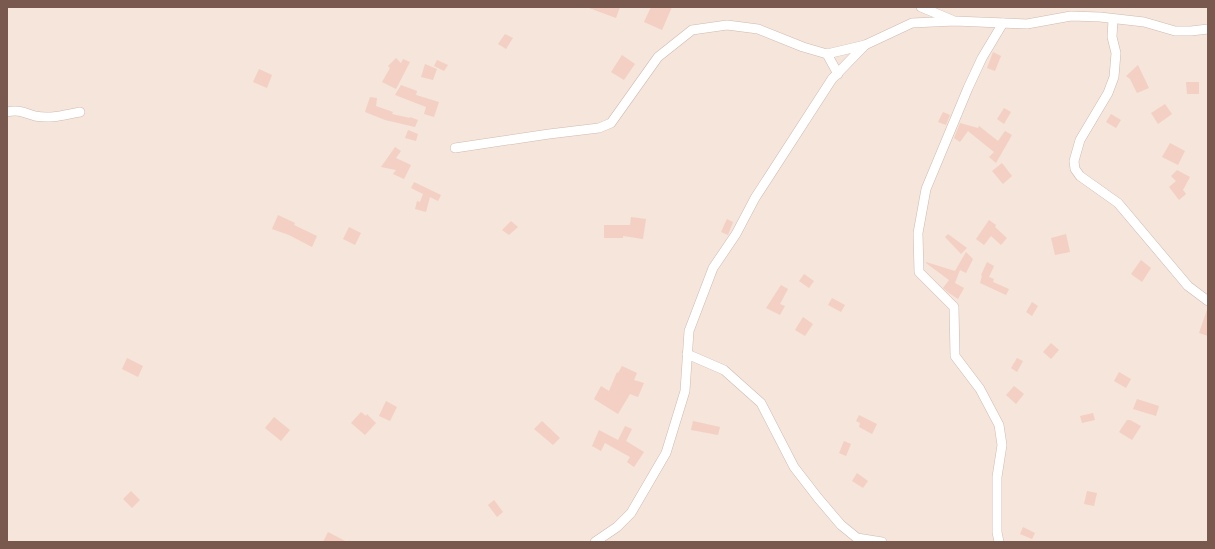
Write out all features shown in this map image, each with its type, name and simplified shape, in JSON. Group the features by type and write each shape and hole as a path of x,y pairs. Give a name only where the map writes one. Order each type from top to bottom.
{"street":[{"path":"921,7 955,21"},
{"path":"455,148 599,128 611,123 658,56 692,30 727,25 758,29 803,47 827,54 865,45 912,23 955,21 1027,24 1071,16 1100,17 1113,20 1144,22 1175,31 1208,29"},
{"path":"1113,20 1112,37 1116,53 1114,77 1108,93 1080,140 1074,161 1075,169 1080,176 1118,203 1188,286 1208,301"},
{"path":"999,542 997,532 997,477 1002,445 999,425 980,389 955,356 954,307 920,272 918,234 926,189 955,117 982,58 1003,24"},
{"path":"595,542 617,527 631,513 666,453 685,391 689,331 713,268 736,234 755,198 823,92 865,45"},
{"path":"827,54 838,74"},
{"path":"7,112 13,110 36,116 60,116 80,112"},
{"path":"687,354 724,370 762,403 794,467 822,503 841,525 857,538 882,542"}],"shaded area":[{"path":"7,7 1208,7 1208,542 7,542"}],"building":[{"path":"589,7 620,7 616,18"},
{"path":"651,7 672,7 662,30 644,22"},
{"path":"505,34 513,38 506,49 498,44"},
{"path":"993,52 1001,56 995,71 987,68"},
{"path":"622,55 635,64 624,80 611,72"},
{"path":"396,58 401,63 403,59 410,62 396,89 382,82 390,68 388,66"},
{"path":"437,60 448,65 444,71 434,66"},
{"path":"425,64 437,69 433,80 421,77"},
{"path":"1138,65 1149,88 1137,93 1130,79 1126,76"},
{"path":"259,69 272,75 267,88 253,82"},
{"path":"1186,82 1199,82 1199,94 1187,94"},
{"path":"401,85 417,91 416,95 439,102 434,117 424,114 426,107 395,95"},
{"path":"370,97 377,98 376,106 393,112 392,114 418,120 415,127 385,120 365,112"},
{"path":"1165,104 1172,114 1158,124 1151,113"},
{"path":"1004,108 1011,112 1004,124 997,119"},
{"path":"943,112 950,115 946,125 938,122"},
{"path":"1111,114 1121,120 1116,128 1106,122"},
{"path":"960,123 978,128 979,126 998,141 1005,131 1012,135 996,163 989,157 994,152 968,131 960,142 954,138"},
{"path":"408,130 418,134 416,141 405,138"},
{"path":"1170,143 1185,151 1178,165 1162,157"},
{"path":"395,147 401,151 396,158 411,165 404,179 393,174 396,170 381,167"},
{"path":"1002,163 1012,176 1003,184 992,171"},
{"path":"1177,170 1190,177 1183,190 1186,194 1179,200 1169,187 1176,181 1171,176"},
{"path":"414,182 441,195 438,201 430,197 426,212 415,209 417,201 420,202 423,194 411,188"},
{"path":"278,215 295,223 294,225 317,236 312,247 289,235 272,229"},
{"path":"631,217 646,219 643,239 623,236 623,238 604,238 604,225 630,225"},
{"path":"727,219 733,222 728,235 721,232"},
{"path":"989,220 996,225 995,227 1007,238 1001,245 991,236 984,245 976,239"},
{"path":"511,221 518,227 509,235 502,230"},
{"path":"349,227 361,233 355,245 343,239"},
{"path":"948,234 967,248 961,254 945,237"},
{"path":"1066,234 1070,252 1055,255 1051,238"},
{"path":"966,252 973,259 966,273 960,270 955,283 964,288 958,299 943,288 949,280 926,262 955,271"},
{"path":"1141,260 1151,268 1142,282 1131,274"},
{"path":"987,262 994,266 989,277 994,279 993,282 1009,289 1006,295 980,283 981,275"},
{"path":"804,274 814,281 809,288 799,281"},
{"path":"781,285 788,289 780,304 785,306 780,315 766,308"},
{"path":"832,298 845,305 841,312 828,305"},
{"path":"1032,302 1038,306 1032,316 1026,312"},
{"path":"1208,310 1208,336 1199,333"},
{"path":"803,317 813,324 805,336 795,330"},
{"path":"1051,343 1059,350 1051,359 1043,352"},
{"path":"127,358 143,366 138,377 122,369"},
{"path":"1017,358 1023,361 1017,372 1011,368"},
{"path":"622,366 637,373 634,380 644,383 638,397 630,394 618,414 594,399 601,386 609,391 617,372 618,373"},
{"path":"1119,372 1131,379 1126,388 1114,381"},
{"path":"1014,386 1024,394 1016,404 1006,395"},
{"path":"1137,399 1159,406 1156,416 1133,409"},
{"path":"386,401 397,407 390,421 379,416"},
{"path":"361,412 366,416 367,414 376,423 365,435 351,423"},
{"path":"1093,413 1095,420 1082,423 1080,416"},
{"path":"859,415 877,424 872,434 859,427 860,423 856,421"},
{"path":"274,417 290,430 281,441 265,428"},
{"path":"1127,420 1141,426 1132,440 1119,432"},
{"path":"542,421 560,438 553,445 534,429"},
{"path":"693,421 720,427 718,435 691,430"},
{"path":"625,426 632,429 626,441 644,452 634,467 627,462 630,457 605,443 601,451 592,446 599,430 618,440"},
{"path":"844,441 851,444 846,456 839,453"},
{"path":"857,473 868,481 863,488 852,481"},
{"path":"131,491 140,500 132,508 123,499"},
{"path":"1087,491 1097,493 1094,506 1084,504"},
{"path":"494,500 503,512 497,517 488,505"},
{"path":"1023,527 1035,533 1032,539 1020,534"},
{"path":"328,532 347,542 323,542"}]}
